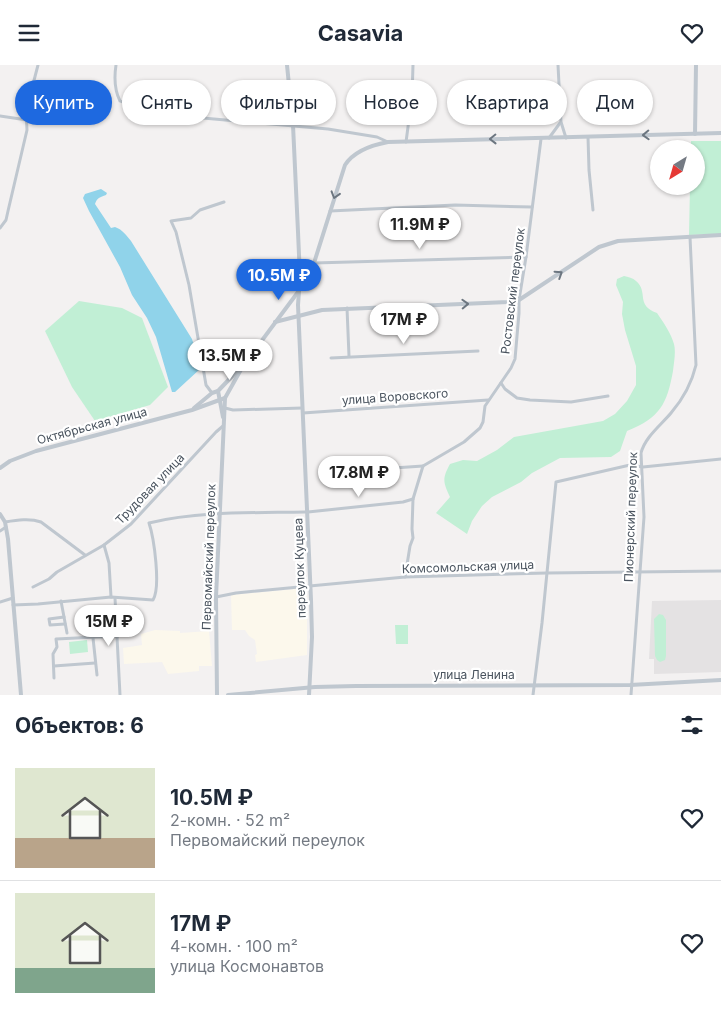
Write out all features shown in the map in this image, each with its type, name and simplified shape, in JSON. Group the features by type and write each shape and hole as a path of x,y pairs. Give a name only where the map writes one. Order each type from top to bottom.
{"street":[{"path":"34,80 38,65"},
{"path":"116,65 114,81 120,101 130,105 145,107 158,114 221,119"},
{"name":"переулок Куцева","path":"287,65 288,80"},
{"path":"406,142 412,97 413,65"},
{"path":"558,65 559,80"},
{"path":"694,134 696,65"},
{"path":"0,116 15,118"},
{"path":"0,228 6,220 27,125"},
{"path":"293,125 361,134 377,137 388,142 721,133"},
{"name":"переулок Куцева","path":"293,125 300,277 298,315 312,637 309,695"},
{"path":"548,138 558,125"},
{"path":"561,125 566,137"},
{"path":"588,137 593,211"},
{"name":"Ростовский переулок","path":"335,472 423,466 464,442 480,428 483,422 485,406 512,368 515,359 519,300 541,139"},
{"name":"переулок Куцева","path":"298,292 314,263 344,165 356,153 388,142"},
{"path":"212,393 206,385 187,276 176,232 171,221 191,218 200,210 224,202"},
{"path":"330,211 455,205 532,207"},
{"path":"275,322 322,310 519,300 599,247 618,241 721,235"},
{"name":"Пионерский переулок","path":"630,695 644,517 641,453 643,445 673,411 694,375 696,365 690,236"},
{"path":"314,263 526,257"},
{"name":"Первомайский переулок","path":"224,419 221,396 298,292"},
{"path":"347,308 349,356"},
{"path":"331,357 478,351"},
{"name":"Первомайский переулок","path":"221,396 243,365"},
{"path":"501,383 505,389 517,398 530,400 571,402 608,396"},
{"name":"Октябрьская улица","path":"192,410 212,393 221,396"},
{"name":"Первомайский переулок","path":"217,695 216,597 225,408 221,396"},
{"name":"Октябрьская улица","path":"0,468 10,461 36,451 192,410 207,405 221,396"},
{"name":"улица Воровского","path":"225,408 233,410 302,411 489,400"},
{"path":"207,405 215,407 222,413"},
{"name":"Трудовая улица","path":"32,587 49,579 57,572 104,545 131,524 216,431 223,426"},
{"path":"533,695 556,482 630,465 643,467 721,459"},
{"path":"405,577 413,538 413,499 423,466"},
{"name":"Трудовая улица","path":"113,597 151,601 155,599 157,580 154,543 149,523 164,519 220,514 306,512 403,503 413,499"},
{"path":"0,514 4,523 13,598 21,695"},
{"path":"4,523 35,520 86,555"},
{"path":"0,531 4,523"},
{"path":"104,545 109,563 118,636 120,695"},
{"name":"Комсомольская улица","path":"216,597 236,593 405,577 640,571 721,571"},
{"path":"13,605 113,597"},
{"path":"0,602 13,598"},
{"path":"61,601 67,633"},
{"path":"64,617 49,619 50,625 65,624"},
{"path":"54,678 53,654 57,647 56,639 118,636"},
{"path":"93,638 97,675"},
{"path":"54,666 95,663"},
{"name":"улица Ленина","path":"228,695 309,688 379,685 630,685 721,681"}],"shaded area":[{"path":"307,588 307,655 256,662 255,640 245,630 232,630 231,595"},
{"path":"721,600 721,672 654,674 654,659 649,659 652,601"},
{"path":"155,630 180,631 180,633 209,631 212,666 199,666 199,671 168,674 162,662 124,664 123,648 142,645 141,634"}],"green space":[{"path":"705,141 721,141 721,234 689,235 690,195 705,195"},
{"path":"624,276 633,279 640,285 646,306 657,313 674,344 675,357 671,383 660,409 647,421 627,431 620,451 611,457 560,458 492,497 482,506 472,521 467,534 436,513 450,497 444,481 450,464 463,460 477,461 497,450 514,437 603,421 615,414 627,401 636,385 636,366 625,330 622,314 623,302 616,285 617,279"},
{"path":"79,301 122,308 142,318 168,387 150,405 95,421 72,387 45,331"},
{"path":"659,614 663,615 666,620 666,656 665,660 660,662 655,656 654,619"},
{"path":"395,625 408,625 408,644 396,644"},
{"path":"87,640 88,652 70,654 69,642"}],"water":[{"path":"101,189 107,193 100,197 95,204 111,228 115,227 120,230 131,241 192,339 200,369 175,392 172,392 156,337 147,318 132,295 120,267 83,198 85,194"}]}
